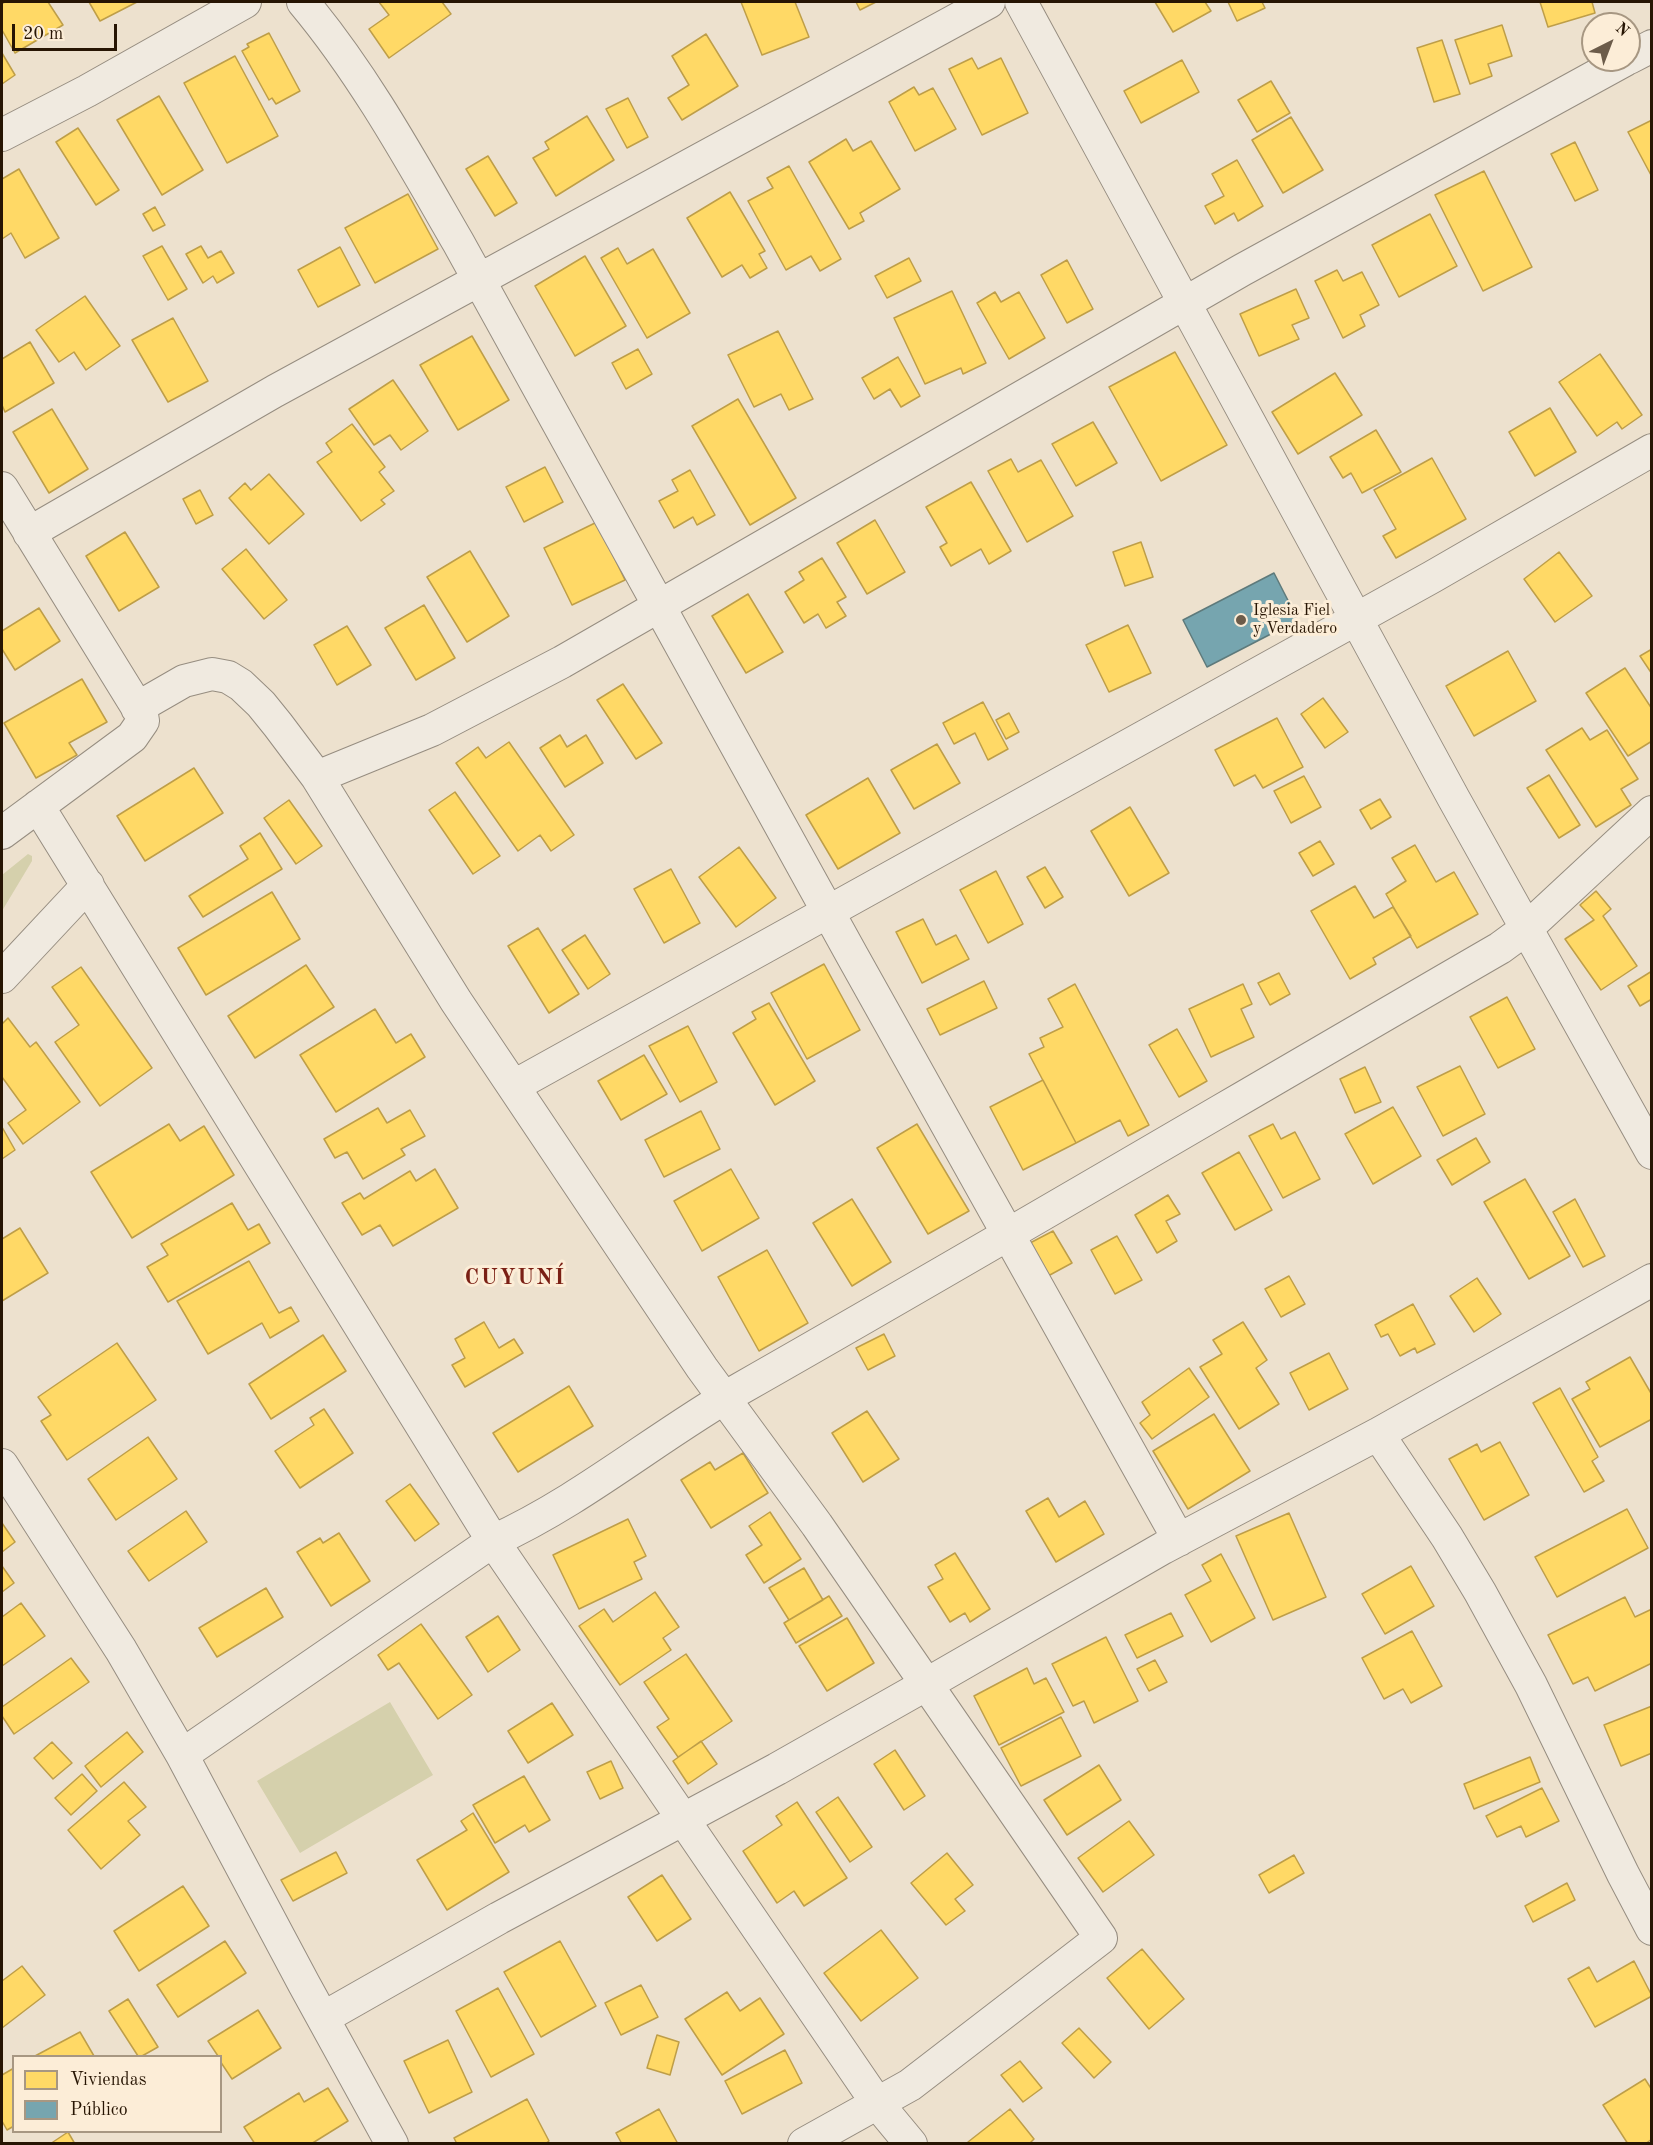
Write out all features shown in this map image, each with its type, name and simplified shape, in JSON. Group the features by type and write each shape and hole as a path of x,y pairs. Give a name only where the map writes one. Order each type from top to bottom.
{"street":[{"path":"2,135 87,91 244,2"},
{"path":"303,2 352,65 394,132 479,280 1179,1539"},
{"path":"29,533 275,391 989,2"},
{"path":"1021,2 1356,618 1652,1153"},
{"path":"317,777 432,730 561,662 1185,302 1603,72"},
{"path":"514,1086 1356,618 1652,450"},
{"path":"2,488 143,721 132,737 2,832"},
{"path":"137,708 184,681 212,674 228,677 242,685 261,704 317,777 456,1001 702,1368 810,1515 1101,1938 909,2085 804,2144"},
{"path":"39,806 493,1541 877,2103 911,2144"},
{"path":"182,1755 493,1541 570,1500 725,1398 1500,948 1526,928 1652,812"},
{"path":"2,977 88,885"},
{"path":"323,2018 499,1918 927,1684 1179,1539 1378,1434 1652,1280"},
{"path":"1378,1434 1447,1537 1480,1592 1531,1685 1652,1929"},
{"path":"2,1465 121,1650 182,1755 392,2144"}],"shaded area":[{"path":"28,854 32,856 32,861 2,911 2,875"},
{"path":"390,1702 433,1775 300,1853 257,1781"}],"building: Viviendas":[{"path":"5,2 48,2 63,25 15,53 2,30 2,4"},
{"path":"89,2 137,2 100,21"},
{"path":"379,2 442,2 451,14 389,58 369,29 389,15"},
{"path":"741,2 795,2 809,37 762,55"},
{"path":"856,2 876,2 860,10"},
{"path":"1155,2 1205,2 1211,11 1173,32"},
{"path":"1228,2 1262,2 1265,8 1237,21"},
{"path":"1540,2 1592,2 1595,12 1581,12 1581,17 1548,27"},
{"path":"1502,25 1512,56 1488,64 1492,76 1470,84 1455,40"},
{"path":"269,33 300,91 276,104 272,98 269,100 242,51 249,47 247,44"},
{"path":"706,34 738,86 682,120 668,98 689,85 672,56"},
{"path":"1442,40 1460,94 1434,102 1417,48"},
{"path":"2,53 15,75 2,84"},
{"path":"235,56 278,136 227,163 184,83"},
{"path":"972,58 978,69 1001,58 1028,113 982,135 949,69"},
{"path":"1182,60 1199,92 1141,123 1124,91"},
{"path":"1271,81 1290,113 1257,132 1238,100"},
{"path":"914,87 919,95 933,88 956,129 915,151 889,102"},
{"path":"159,96 203,170 162,195 117,120"},
{"path":"628,98 648,137 627,148 606,109"},
{"path":"587,116 614,160 556,196 533,158 549,149 545,142"},
{"path":"1291,117 1323,170 1283,193 1252,140"},
{"path":"1652,120 1652,177 1628,132"},
{"path":"78,128 119,190 96,205 56,142"},
{"path":"846,139 853,151 871,141 900,189 860,213 864,221 849,229 809,162"},
{"path":"1575,142 1598,190 1575,201 1551,154"},
{"path":"488,156 517,203 495,216 466,169"},
{"path":"1237,160 1263,206 1238,221 1234,213 1215,224 1205,206 1224,196 1212,174"},
{"path":"789,166 841,259 820,271 811,256 786,270 748,201 773,188 767,178"},
{"path":"19,169 59,238 25,258 11,233 2,239 2,179"},
{"path":"1484,171 1532,267 1483,291 1435,195"},
{"path":"730,192 765,251 759,254 767,268 750,278 742,265 722,277 687,218"},
{"path":"408,194 438,249 375,283 345,228"},
{"path":"155,207 165,225 153,231 143,214"},
{"path":"1430,214 1457,266 1399,297 1372,245"},
{"path":"162,246 187,289 168,300 143,256"},
{"path":"201,246 208,258 221,251 234,273 217,283 213,276 203,283 186,254"},
{"path":"340,247 360,285 318,307 298,270"},
{"path":"618,248 627,264 653,249 690,313 647,338 601,258"},
{"path":"585,256 626,326 575,356 535,286"},
{"path":"909,258 921,281 887,298 875,276"},
{"path":"1067,260 1093,309 1067,323 1041,275"},
{"path":"1337,270 1343,281 1362,272 1379,305 1360,315 1365,326 1343,338 1315,281"},
{"path":"1296,289 1309,318 1292,325 1299,339 1259,356 1240,314"},
{"path":"952,291 986,363 963,374 961,368 925,384 894,318"},
{"path":"995,292 1001,302 1019,292 1045,338 1009,359 977,303"},
{"path":"85,296 120,346 86,370 74,352 59,362 36,330"},
{"path":"173,318 208,381 168,402 132,340"},
{"path":"778,331 813,399 789,410 781,394 754,407 728,355"},
{"path":"472,336 509,400 458,430 420,365"},
{"path":"30,342 54,383 5,412 2,405 2,359"},
{"path":"638,349 652,374 626,389 612,363"},
{"path":"1175,352 1227,445 1161,481 1109,387"},
{"path":"1600,354 1642,415 1622,429 1617,422 1597,436 1559,382"},
{"path":"898,357 920,396 901,407 890,389 874,399 862,378"},
{"path":"1335,373 1362,415 1298,454 1272,412"},
{"path":"393,380 428,431 401,450 390,435 374,445 349,409"},
{"path":"738,399 796,498 750,525 692,426"},
{"path":"1550,408 1576,452 1535,476 1509,432"},
{"path":"52,409 88,469 49,493 13,432"},
{"path":"1093,422 1117,463 1076,486 1052,444"},
{"path":"352,424 385,467 379,472 394,491 381,500 385,504 361,521 317,462 332,452 326,443"},
{"path":"1376,430 1401,472 1362,493 1351,473 1343,478 1330,457"},
{"path":"1432,458 1466,519 1396,558 1383,536 1396,529 1374,490"},
{"path":"1011,459 1018,472 1041,460 1073,516 1027,542 988,471"},
{"path":"545,467 563,502 524,522 506,487"},
{"path":"690,470 715,515 697,525 693,517 674,528 659,501 678,491 672,480"},
{"path":"269,474 304,514 269,544 229,498 245,483 251,490"},
{"path":"971,482 1011,551 989,564 981,549 951,566 940,547 947,543 926,507"},
{"path":"200,490 213,515 196,524 183,499"},
{"path":"875,520 905,572 867,594 837,543"},
{"path":"597,522 625,580 572,605 544,548"},
{"path":"125,532 159,587 119,611 86,556"},
{"path":"1141,542 1153,577 1125,586 1113,552"},
{"path":"246,549 287,600 264,619 222,569"},
{"path":"470,551 509,616 467,642 427,577"},
{"path":"1559,552 1592,596 1555,622 1524,579"},
{"path":"822,558 846,597 837,602 846,616 826,628 818,614 804,623 785,592 804,580 799,572"},
{"path":"748,594 783,652 746,673 712,616"},
{"path":"424,605 455,658 416,680 385,628"},
{"path":"39,608 60,641 15,670 2,649 2,631"},
{"path":"1128,625 1151,673 1109,692 1086,645"},
{"path":"347,626 371,665 337,685 314,645"},
{"path":"1652,649 1652,674 1640,656"},
{"path":"1508,651 1536,701 1474,736 1446,686"},
{"path":"1625,668 1652,709 1652,741 1628,756 1586,693"},
{"path":"82,679 107,722 69,743 77,755 36,778 4,723"},
{"path":"623,684 662,743 636,759 597,700"},
{"path":"1323,698 1348,732 1325,748 1301,714"},
{"path":"983,702 1008,749 988,760 975,733 954,744 943,723"},
{"path":"1009,713 1019,732 1006,739 996,720"},
{"path":"1277,718 1303,767 1263,788 1255,775 1234,786 1215,750"},
{"path":"1582,728 1590,740 1607,730 1638,779 1621,789 1631,805 1596,827 1546,750"},
{"path":"560,735 567,747 586,735 603,763 565,787 540,748"},
{"path":"509,742 574,835 551,851 540,835 518,851 456,763 478,747 486,758"},
{"path":"937,744 960,783 914,809 891,770"},
{"path":"194,768 223,813 145,861 117,816"},
{"path":"1549,775 1580,825 1559,838 1527,788"},
{"path":"1304,776 1321,807 1291,823 1274,791"},
{"path":"868,778 900,833 838,869 806,815"},
{"path":"455,792 500,856 473,874 429,810"},
{"path":"1380,799 1391,817 1371,829 1360,810"},
{"path":"289,800 322,846 296,864 264,818"},
{"path":"1130,807 1169,873 1129,896 1091,831"},
{"path":"260,833 282,869 203,917 189,896 248,859 240,846"},
{"path":"1320,841 1334,864 1313,876 1299,853"},
{"path":"1415,845 1436,882 1454,872 1478,914 1417,948 1386,894 1406,881 1392,858"},
{"path":"739,847 776,898 736,927 699,877"},
{"path":"1045,867 1063,897 1045,908 1027,877"},
{"path":"671,869 700,923 664,943 634,889"},
{"path":"996,871 1023,924 988,943 960,890"},
{"path":"1355,886 1374,918 1393,907 1411,936 1373,958 1376,964 1350,979 1311,911"},
{"path":"1596,891 1611,909 1603,916 1637,966 1601,990 1565,939 1594,920 1580,905"},
{"path":"272,892 300,939 206,995 178,948"},
{"path":"923,919 936,945 956,935 969,959 922,983 896,932"},
{"path":"538,928 579,994 549,1013 508,946"},
{"path":"585,935 610,974 588,989 562,950"},
{"path":"824,964 860,1030 807,1059 771,993"},
{"path":"306,965 334,1007 255,1058 228,1016"},
{"path":"81,967 152,1068 100,1106 55,1042 79,1025 52,987"},
{"path":"1652,971 1652,999 1640,1006 1628,986"},
{"path":"1279,973 1290,994 1270,1005 1258,983"},
{"path":"984,981 997,1008 940,1035 927,1009"},
{"path":"1075,984 1149,1125 1128,1136 1120,1120 1076,1143 1029,1054 1044,1047 1040,1038 1063,1027 1048,999"},
{"path":"1243,984 1252,1004 1241,1009 1254,1037 1211,1057 1189,1009"},
{"path":"1507,997 1535,1049 1498,1068 1470,1017"},
{"path":"769,1003 815,1081 775,1105 733,1033 756,1019 752,1012"},
{"path":"375,1009 396,1043 411,1034 425,1057 336,1112 300,1055"},
{"path":"8,1018 30,1047 36,1042 80,1102 23,1144 8,1123 26,1110 2,1077 2,1024"},
{"path":"688,1026 717,1082 680,1102 649,1046"},
{"path":"1177,1029 1207,1081 1179,1097 1149,1045"},
{"path":"644,1055 667,1094 621,1120 598,1081"},
{"path":"1460,1066 1485,1114 1443,1136 1417,1087"},
{"path":"1365,1067 1381,1102 1355,1113 1340,1079"},
{"path":"1043,1080 1076,1143 1023,1170 990,1107"},
{"path":"1393,1107 1421,1156 1373,1184 1345,1134"},
{"path":"378,1108 387,1123 410,1110 425,1136 401,1149 405,1155 363,1179 347,1152 335,1158 324,1139"},
{"path":"701,1111 720,1149 664,1177 645,1140"},
{"path":"169,1124 180,1141 204,1126 234,1175 132,1238 91,1172"},
{"path":"917,1124 969,1211 928,1234 877,1148"},
{"path":"1273,1124 1281,1139 1295,1132 1320,1179 1283,1198 1249,1136"},
{"path":"2,1127 15,1150 2,1159"},
{"path":"1476,1138 1490,1162 1452,1185 1437,1160"},
{"path":"1239,1152 1272,1210 1235,1230 1202,1173"},
{"path":"435,1169 458,1208 393,1246 380,1225 362,1235 342,1203 360,1193 364,1199 410,1171 416,1181"},
{"path":"731,1169 759,1218 702,1251 674,1201"},
{"path":"1525,1179 1570,1256 1529,1279 1484,1202"},
{"path":"1168,1195 1180,1214 1166,1221 1177,1241 1157,1253 1135,1215"},
{"path":"852,1199 891,1262 852,1286 813,1223"},
{"path":"1575,1199 1605,1256 1583,1267 1553,1212"},
{"path":"232,1203 248,1230 259,1224 270,1243 168,1302 147,1267 168,1255 161,1244"},
{"path":"20,1228 48,1273 2,1301 2,1239"},
{"path":"1053,1231 1072,1263 1048,1276 1030,1243"},
{"path":"1117,1236 1142,1280 1115,1294 1091,1250"},
{"path":"767,1250 808,1323 759,1351 718,1277"},
{"path":"249,1261 279,1313 291,1307 299,1321 270,1338 262,1323 208,1354 177,1301"},
{"path":"1289,1276 1305,1304 1281,1317 1265,1289"},
{"path":"1477,1278 1501,1314 1474,1332 1450,1296"},
{"path":"1413,1304 1435,1344 1417,1353 1415,1348 1400,1356 1388,1334 1381,1337 1375,1325"},
{"path":"484,1322 499,1348 514,1339 523,1353 465,1387 452,1365 465,1358 455,1339"},
{"path":"1243,1322 1267,1360 1256,1368 1279,1404 1239,1429 1200,1367 1222,1354 1213,1340"},
{"path":"884,1334 895,1356 868,1370 856,1348"},
{"path":"323,1335 346,1371 271,1419 249,1384"},
{"path":"117,1343 156,1400 67,1460 41,1421 51,1415 38,1397"},
{"path":"1329,1353 1348,1389 1309,1410 1290,1373"},
{"path":"1630,1357 1652,1395 1652,1419 1600,1447 1572,1399 1590,1389 1586,1382"},
{"path":"1189,1368 1209,1397 1152,1439 1140,1423 1150,1415 1142,1402"},
{"path":"569,1386 593,1426 518,1472 493,1433"},
{"path":"1560,1388 1598,1457 1592,1461 1604,1481 1584,1492 1533,1403"},
{"path":"324,1409 353,1453 300,1488 275,1451 314,1425 310,1418"},
{"path":"867,1411 899,1459 863,1482 832,1433"},
{"path":"1214,1414 1250,1471 1188,1509 1153,1451"},
{"path":"148,1437 177,1479 116,1520 88,1479"},
{"path":"1500,1442 1529,1495 1484,1520 1449,1459 1477,1444 1481,1452"},
{"path":"743,1453 768,1493 711,1528 681,1480 710,1462 715,1470"},
{"path":"410,1484 439,1524 415,1541 386,1501"},
{"path":"1048,1498 1059,1517 1085,1501 1104,1534 1056,1562 1026,1511"},
{"path":"1627,1509 1648,1548 1557,1597 1535,1557"},
{"path":"186,1511 207,1542 149,1581 128,1551"},
{"path":"770,1512 801,1559 764,1583 746,1555 762,1545 749,1526"},
{"path":"1289,1513 1326,1597 1273,1620 1236,1536"},
{"path":"628,1519 646,1556 634,1562 642,1579 579,1609 553,1555"},
{"path":"2,1523 15,1542 2,1552"},
{"path":"339,1533 370,1581 331,1606 297,1552 320,1538 323,1543"},
{"path":"955,1553 990,1609 970,1622 965,1613 950,1622 928,1587 943,1579 935,1565"},
{"path":"1221,1554 1255,1618 1211,1642 1185,1595 1211,1581 1202,1565"},
{"path":"2,1566 14,1583 2,1592"},
{"path":"1411,1566 1434,1606 1385,1634 1362,1594"},
{"path":"804,1568 823,1600 789,1620 769,1588"},
{"path":"266,1588 283,1617 217,1657 199,1628"},
{"path":"655,1592 679,1627 663,1638 671,1650 620,1685 579,1626 604,1609 613,1622"},
{"path":"829,1596 842,1616 796,1643 784,1623"},
{"path":"1625,1597 1635,1617 1652,1609 1652,1663 1595,1691 1588,1677 1573,1684 1548,1635"},
{"path":"21,1603 45,1636 2,1666 2,1617"},
{"path":"1171,1613 1183,1636 1137,1658 1125,1635"},
{"path":"498,1616 520,1650 488,1672 466,1637"},
{"path":"847,1618 874,1663 827,1691 799,1646"},
{"path":"421,1624 472,1695 438,1719 399,1663 388,1670 378,1655"},
{"path":"1412,1631 1442,1686 1411,1703 1403,1689 1384,1699 1362,1658"},
{"path":"1106,1637 1138,1701 1094,1723 1084,1701 1073,1706 1052,1664"},
{"path":"686,1654 732,1721 678,1757 657,1727 669,1719 644,1682"},
{"path":"71,1658 89,1682 14,1734 2,1716 2,1707"},
{"path":"1155,1660 1167,1682 1149,1691 1137,1669"},
{"path":"1027,1668 1034,1684 1046,1678 1064,1712 999,1745 974,1696"},
{"path":"552,1703 573,1735 528,1763 508,1731"},
{"path":"1652,1706 1652,1753 1621,1766 1604,1725"},
{"path":"1061,1717 1081,1756 1021,1786 1001,1748"},
{"path":"127,1732 143,1752 101,1787 85,1766"},
{"path":"701,1741 717,1764 688,1784 673,1761"},
{"path":"52,1742 72,1763 53,1779 34,1758"},
{"path":"895,1750 925,1796 904,1810 874,1764"},
{"path":"1530,1757 1540,1782 1474,1809 1464,1784"},
{"path":"611,1761 623,1788 600,1799 587,1772"},
{"path":"1099,1765 1121,1800 1067,1835 1044,1800"},
{"path":"82,1774 97,1791 71,1815 55,1798"},
{"path":"524,1776 550,1820 529,1832 525,1825 495,1843 473,1805"},
{"path":"124,1782 146,1807 128,1821 140,1835 101,1869 68,1830"},
{"path":"1542,1788 1559,1821 1526,1837 1521,1826 1497,1837 1486,1816"},
{"path":"838,1797 872,1847 850,1862 816,1812"},
{"path":"797,1802 847,1878 804,1906 794,1891 777,1903 743,1851 782,1825 776,1816"},
{"path":"473,1813 509,1872 447,1910 417,1860 467,1830 461,1821"},
{"path":"1129,1821 1154,1855 1103,1892 1078,1858"},
{"path":"336,1852 347,1873 293,1901 281,1880"},
{"path":"947,1853 973,1885 955,1899 965,1911 946,1925 911,1883"},
{"path":"1294,1855 1304,1873 1269,1893 1259,1875"},
{"path":"662,1875 691,1919 657,1941 628,1897"},
{"path":"1567,1883 1575,1900 1533,1922 1525,1906"},
{"path":"183,1886 209,1926 139,1971 114,1931"},
{"path":"881,1930 918,1978 861,2021 824,1973"},
{"path":"225,1941 246,1973 178,2017 157,1985"},
{"path":"560,1941 596,2006 541,2037 504,1972"},
{"path":"1142,1949 1184,1999 1149,2029 1107,1978"},
{"path":"1634,1961 1652,1996 1595,2027 1568,1979 1589,1967 1597,1982"},
{"path":"22,1966 45,1995 2,2028 2,1981"},
{"path":"641,1985 658,2017 621,2035 605,2003"},
{"path":"498,1988 534,2054 491,2077 456,2011"},
{"path":"727,1992 740,2011 760,1998 784,2034 722,2075 685,2019"},
{"path":"128,1999 158,2047 144,2055 137,2055 109,2011"},
{"path":"258,2010 281,2048 232,2079 222,2064 222,2055 217,2055 208,2041"},
{"path":"1079,2028 1111,2062 1094,2078 1062,2043"},
{"path":"80,2032 93,2055 37,2055"},
{"path":"657,2035 679,2042 670,2075 647,2068"},
{"path":"448,2040 472,2092 429,2113 404,2061"},
{"path":"785,2050 802,2083 742,2114 725,2081"},
{"path":"1020,2061 1042,2088 1023,2102 1001,2075"},
{"path":"12,2069 12,2127 7,2130 2,2121 2,2075"},
{"path":"1645,2079 1652,2090 1652,2139 1645,2144 1628,2144 1603,2105"},
{"path":"328,2088 348,2121 311,2144 255,2144 244,2127 299,2093 304,2102"},
{"path":"527,2099 549,2141 545,2144 457,2144 454,2138"},
{"path":"659,2109 678,2144 622,2144 616,2133"},
{"path":"1010,2109 1034,2139 1029,2144 969,2144 968,2142"},
{"path":"69,2133 75,2144 50,2144"}],"building: Público":[{"name":"Iglesia Fiel y Verdadero","path":"1274,573 1298,620 1207,667 1183,620"}],"place":[{"name":"Iglesia Fiel y Verdadero","path":"1241,620"}],"district":[{"name":"CUYUNÍ","path":"515,1278"}]}
